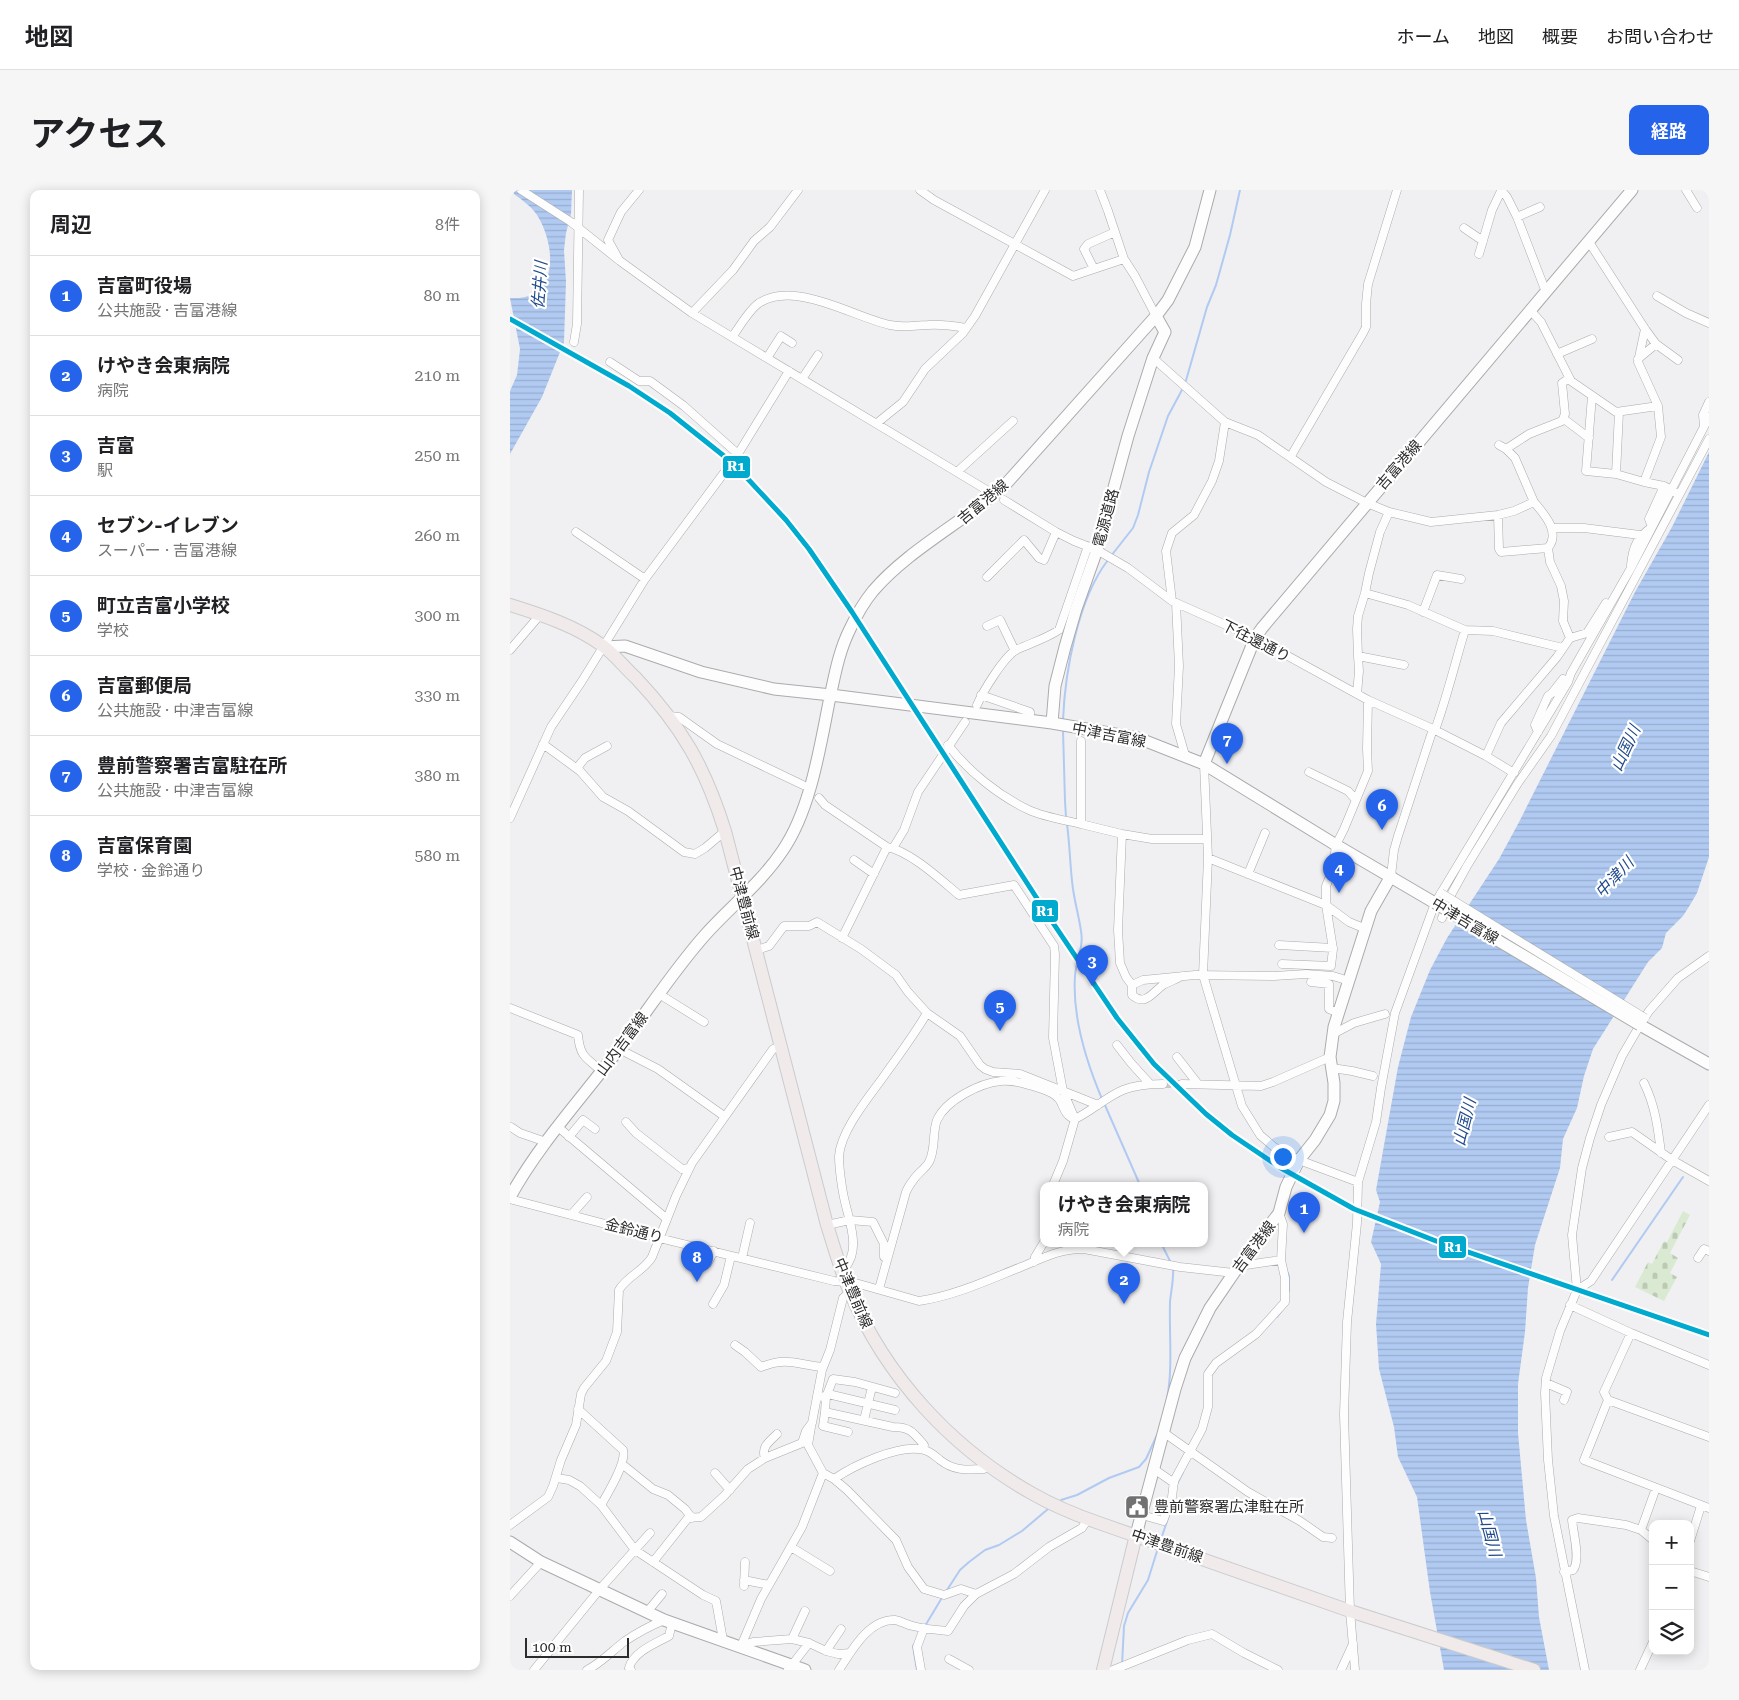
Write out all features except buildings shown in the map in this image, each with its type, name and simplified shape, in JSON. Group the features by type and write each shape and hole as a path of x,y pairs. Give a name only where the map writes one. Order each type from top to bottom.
{"main road":[{"name":"吉富港線","path":"831,695 838,658 850,630 872,592 910,557 984,504 1006,485 1156,316 1178,282 1195,247 1210,190"},
{"name":"吉富港線","path":"1204,764 1255,638 1262,628 1632,190"},
{"name":"電源道路","path":"1052,723 1055,686 1064,648 1128,436 1153,358 1165,332 1156,316"},
{"name":"中津豊前線","path":"510,604 579,631 604,647 668,716 687,742 702,769 716,801 725,830 757,950 780,1047 828,1226 846,1282 877,1344 898,1377 936,1421 959,1443 986,1464 1034,1495 1064,1510 1350,1611 1534,1670"},
{"name":"中津吉富線","path":"604,647 625,646 688,668 774,690 831,695 1052,723 1138,738 1185,755 1204,764 1336,845 1392,876 1438,898 1709,1064"},
{"path":"630,673 629,666 639,651"},
{"path":"743,898 778,857 795,831 802,815 831,695"},
{"name":"吉富港線","path":"1136,1536 1185,1358 1210,1308 1237,1268 1278,1214 1286,1187 1299,1160 1315,1140 1330,1115 1334,1101 1331,1063 1333,1034 1371,911 1392,876"},
{"name":"山内吉富線","path":"510,1198 519,1181 546,1142 619,1049 681,963 705,935 743,898"},
{"path":"1103,1670 1136,1536"},
{"path":"510,1542 541,1562 647,1612 741,1646 790,1668 805,1670"}],"street":[{"path":"521,190 576,226 620,261 692,313 990,492"},
{"path":"574,342 577,324 576,226 580,190"},
{"path":"620,261 608,240 621,212 639,190"},
{"path":"692,313 733,270 754,241 770,227 798,190"},
{"path":"920,190 934,200 1073,276 1124,259"},
{"path":"877,423 903,402 925,369 966,328 975,316 1045,190"},
{"path":"1100,190 1124,259 1156,316"},
{"path":"1292,456 1366,327 1368,284 1397,190"},
{"path":"1479,254 1492,210 1501,190 1512,205 1544,287 1548,290"},
{"path":"1686,190 1696,208"},
{"path":"1517,217 1540,208"},
{"path":"1464,228 1483,242"},
{"path":"1094,269 1084,249 1088,244 1115,232"},
{"path":"1589,242 1656,344 1678,360"},
{"path":"1657,296 1709,323"},
{"path":"733,336 757,304 772,297 797,297 820,300 889,325 904,327 930,325 966,328"},
{"path":"1531,311 1541,322 1571,380 1592,396 1612,410 1620,412 1658,406"},
{"path":"1644,482 1661,437 1658,406 1638,362 1645,328"},
{"path":"767,358 781,336 792,343"},
{"path":"1557,354 1592,339"},
{"path":"1638,359 1656,344"},
{"path":"802,379 818,355"},
{"path":"1153,358 1225,422 1258,434 1292,456 1326,482 1367,503 1390,512 1431,522 1498,515 1523,508 1534,502"},
{"path":"610,362 639,381 650,382 684,406 738,454"},
{"path":"510,818 551,727 604,647 645,579 738,454 789,372"},
{"path":"1498,515 1499,549 1501,552 1548,548 1552,543 1553,528 1534,502 1515,458 1502,447 1562,421 1565,414 1562,383 1568,379 1571,380"},
{"path":"1592,396 1586,471 1616,474 1671,490"},
{"path":"1690,473 1704,438 1703,415 1709,402"},
{"path":"1616,474 1620,412"},
{"path":"1355,1670 1350,1611 1344,1414 1347,1322 1357,1223 1358,1182 1376,1122 1380,1088 1395,1013 1438,898 1514,778 1561,717 1656,529 1671,490 1709,417"},
{"path":"1564,419 1589,438"},
{"path":"957,472 1013,421"},
{"path":"1185,755 1176,724 1179,666 1174,602 1166,551 1172,533 1194,515 1212,481 1219,461 1225,422"},
{"path":"1671,490 1690,473 1709,439"},
{"name":"下往還通り","path":"1004,500 1074,542 1093,548 1128,568 1174,602 1255,638 1368,700 1486,756 1514,778"},
{"path":"1357,694 1360,671 1356,628 1358,616 1366,593 1369,573 1380,532 1390,512"},
{"path":"1553,528 1584,528 1640,536 1656,529"},
{"path":"1442,918 1538,732 1568,682 1589,635 1656,529"},
{"path":"576,532 645,579"},
{"path":"987,577 1024,540 1039,558 1044,560 1056,532"},
{"path":"1631,568 1632,552 1640,536"},
{"path":"977,704 981,695 1014,651 1048,638 1059,630 1093,548"},
{"path":"1548,548 1550,562 1561,586 1564,601 1563,621 1570,638"},
{"path":"1423,612 1437,575 1460,579"},
{"path":"1366,593 1408,605 1465,630 1493,631 1563,648"},
{"path":"510,650 540,615"},
{"path":"987,626 1000,620 1014,651"},
{"path":"1392,876 1394,850 1398,836 1447,697 1452,671 1465,630"},
{"path":"1486,756 1502,723 1557,657 1570,638 1589,635"},
{"path":"1358,656 1404,665"},
{"path":"1571,673 1580,682"},
{"path":"981,695 1030,712 1030,721"},
{"path":"1282,964 1331,966 1332,948 1326,905 1326,886 1333,869 1336,845 1368,771 1366,749 1368,700"},
{"path":"668,716 679,717 717,744 803,785"},
{"path":"842,938 874,874 904,830 918,792 965,722"},
{"path":"1081,741 1081,824"},
{"path":"543,744 576,768 603,797 628,811 684,852 695,854 705,848 725,830"},
{"path":"948,745 960,762 988,786 1029,810 1122,834 1152,839 1207,839"},
{"path":"576,768 585,758 607,746"},
{"path":"1204,764 1208,858 1203,975 1242,1106 1260,1135 1274,1147 1299,1160 1358,1182"},
{"path":"1309,772 1348,790 1356,800"},
{"path":"819,798 825,805 890,848 918,862 959,895 1014,884 1054,946 1053,1038 1063,1091 1074,1119 1063,1161 1054,1182"},
{"path":"1248,874 1265,833"},
{"path":"1122,834 1118,930 1120,963 1132,985 1132,995 1138,1000 1150,997 1163,985 1182,976"},
{"path":"1208,858 1326,905 1349,922 1366,929"},
{"path":"854,860 874,874"},
{"path":"757,950 769,946 784,926 809,926 817,922 862,949 896,975 927,1013 960,1036 984,1069 993,1072 1020,1074 1098,1105"},
{"path":"1279,945 1332,948"},
{"path":"1585,1670 1554,1516 1548,1460 1546,1383 1560,1331 1577,1290 1572,1234 1582,1168 1601,1105 1622,1056 1642,1022 1678,978 1709,956"},
{"path":"1132,985 1143,980 1203,975 1274,976 1306,974 1333,976 1349,981"},
{"path":"1311,982 1329,984 1329,1009 1339,1013"},
{"path":"659,994 704,1022"},
{"path":"510,1008 578,1036 579,1049 583,1056 602,1071"},
{"path":"927,1013 916,1033 856,1115 842,1144 839,1156 844,1201 850,1220 853,1247 847,1266 843,1298 830,1350 823,1367 808,1445 823,1473 847,1490 896,1540 908,1567 924,1589 944,1595 962,1589 976,1594"},
{"path":"1333,1034 1354,1023 1386,1014"},
{"path":"1117,1045 1150,1084"},
{"path":"510,1525 548,1497 557,1478 561,1460 576,1425 578,1408 584,1388 606,1361 617,1332 619,1290 626,1280 647,1265 690,1168 724,1116 772,1049 780,1047"},
{"path":"619,1049 658,1069 724,1116"},
{"path":"1177,1057 1198,1084"},
{"path":"1182,1084 1261,1086 1331,1063 1373,1076"},
{"path":"879,1289 906,1192 912,1180 929,1162 937,1121 943,1110 951,1104 979,1087 1000,1081 1015,1082 1055,1095 1059,1099 1065,1113 1074,1119 1086,1114 1121,1091 1150,1084 1163,1084"},
{"path":"1644,1083 1656,1116 1661,1153"},
{"path":"1577,1290 1591,1281 1709,1105"},
{"path":"569,1137 584,1120 595,1129"},
{"path":"626,1122 636,1133 682,1169 690,1168"},
{"path":"511,1127 520,1133 546,1142"},
{"path":"558,1127 667,1219"},
{"path":"1609,1137 1632,1132 1661,1153 1709,1181"},
{"path":"571,1215 587,1196"},
{"name":"金鈴通り","path":"510,1198 660,1238 834,1281 879,1289 919,1301 977,1285 1063,1251 1084,1249 1180,1267 1237,1268 1281,1260"},
{"path":"1142,1515 1164,1521 1174,1484 1202,1429 1208,1407 1208,1374 1216,1363 1256,1334 1285,1302 1285,1278 1281,1260 1283,1224 1278,1214"},
{"path":"828,1226 850,1220 874,1222 884,1244 884,1257 888,1258"},
{"path":"742,1258 750,1223"},
{"path":"1034,1262 1035,1256 1041,1247"},
{"path":"1698,1258 1704,1249 1709,1251"},
{"path":"707,1264 714,1251"},
{"path":"713,1304 724,1285 732,1256"},
{"path":"1570,1305 1631,1333 1709,1365"},
{"path":"1631,1333 1604,1392 1608,1400 1709,1437"},
{"path":"735,1345 761,1367 772,1362 790,1361 823,1367"},
{"path":"848,1432 823,1426 827,1396 833,1378 895,1393"},
{"path":"1546,1383 1567,1392 1564,1400"},
{"path":"864,1420 872,1387"},
{"path":"818,1396 868,1403 895,1410"},
{"path":"1608,1400 1584,1460 1705,1507 1694,1533"},
{"path":"578,1408 625,1454 622,1464 601,1505"},
{"path":"825,1412 893,1427 904,1427 912,1431 924,1445 924,1449"},
{"path":"653,1562 688,1518 701,1517 730,1490 748,1469 765,1458 802,1443 806,1431 812,1423"},
{"path":"1164,1432 1248,1492 1300,1521 1323,1537 1332,1538"},
{"path":"765,1458 763,1452 765,1446 777,1434"},
{"path":"834,1479 858,1464 886,1454 909,1449 924,1449 948,1466 959,1470 984,1468 986,1464"},
{"path":"622,1464 653,1489 668,1495 685,1509 692,1518"},
{"path":"1154,1469 1174,1484"},
{"path":"715,1473 730,1490"},
{"path":"741,1646 761,1599 808,1513 823,1473"},
{"path":"557,1478 569,1480 580,1486 601,1505 635,1550 703,1595 716,1601 723,1640"},
{"path":"1641,1530 1656,1488"},
{"path":"1564,1572 1573,1570 1576,1567 1577,1559 1572,1520 1578,1518 1626,1525 1641,1530 1649,1537"},
{"path":"839,1670 859,1641 874,1626 886,1621 896,1620 911,1626 948,1631 964,1606 976,1594 1014,1574 1049,1547 1082,1528 1088,1519"},
{"path":"534,1670 600,1589 650,1533"},
{"path":"791,1547 830,1571"},
{"path":"510,1596 541,1562"},
{"path":"745,1562 744,1583 769,1585"},
{"path":"1694,1572 1709,1577"},
{"path":"647,1612 662,1594"},
{"path":"792,1639 805,1611"},
{"path":"587,1670 644,1629 668,1621 669,1636 648,1647 640,1654 630,1664 629,1668 631,1670"},
{"path":"921,1670 917,1647 924,1628"},
{"path":"826,1651 841,1629"},
{"path":"1113,1670 1188,1640 1212,1634 1278,1670"},
{"path":"741,1646 753,1642 792,1639 838,1654 850,1653"},
{"path":"790,1668 809,1643"},
{"path":"1341,1670 1354,1643"},
{"path":"1640,1670 1649,1651"},
{"path":"948,1659 969,1670"}],"green space":[{"path":"1683,1211 1690,1215 1670,1253 1678,1258 1670,1273 1677,1277 1664,1301 1635,1287 1648,1262 1652,1264 1664,1241 1667,1242"}],"water":[{"path":"513,190 572,190 571,214 564,250 566,282 564,342 542,397 510,454 510,391 517,375 520,349 510,298 526,297 538,291 546,281 550,255 548,241 537,215 514,194"},
{"path":"1709,452 1709,857 1697,893 1690,905 1683,916 1666,933 1662,948 1648,962 1593,1049 1584,1076 1577,1108 1563,1139 1560,1168 1535,1245 1528,1288 1525,1332 1518,1384 1518,1433 1526,1520 1536,1578 1539,1617 1549,1670 1444,1670 1430,1592 1417,1497 1398,1457 1394,1427 1379,1369 1376,1324 1381,1264 1371,1242 1380,1202 1376,1190 1398,1067 1411,1017 1430,970 1447,938 1499,859 1518,824 1635,592 1672,527"}],"waterway":[{"path":"1185,384 1207,307 1216,285 1240,190"},
{"path":"1111,556 1133,528 1168,416 1183,388"},
{"path":"1063,720 1070,658 1075,636 1089,595 1108,560"},
{"path":"1063,730 1066,817"},
{"path":"1067,824 1073,889 1082,937 1075,976 1076,1008 1081,1039 1102,1099"},
{"path":"1104,1103 1139,1182"},
{"path":"1612,1280 1683,1177"},
{"path":"1163,1247 1171,1263"},
{"path":"1167,1399 1170,1375 1170,1302 1173,1267"},
{"path":"1286,1269 1289,1276 1289,1291"},
{"path":"1277,1317 1286,1305"},
{"path":"1061,1500 1077,1495 1109,1478 1139,1467 1146,1459 1157,1435"},
{"path":"1177,1484 1183,1472"},
{"path":"1161,1539 1175,1498"},
{"path":"947,1590 960,1570 969,1562 985,1550 999,1545 1022,1531 1048,1509"},
{"path":"1122,1665 1124,1626 1128,1613 1148,1580 1158,1548"},
{"path":"925,1626 943,1596"},
{"path":"915,1643 913,1646 917,1670"}],"tunnel":[{"path":"1163,1084 1182,1084"}],"transit line":[{"name":"R1","path":"510,319 629,386 670,413 734,464 786,520 809,549 852,612 1047,914 1117,1018 1154,1064 1206,1114 1232,1135 1281,1168 1354,1209 1436,1241 1709,1335"}],"place":[{"name":"豊前警察署吉富駐在所","path":"1227,764"},
{"name":"吉富郵便局","path":"1382,830"},
{"name":"セブン-イレブン","path":"1339,893"},
{"name":"吉富","path":"1092,986"},
{"name":"町立吉富小学校","path":"1000,1031"},
{"name":"吉富町役場","path":"1304,1233"},
{"name":"吉富保育園","path":"697,1282"},
{"name":"けやき会東病院","path":"1124,1304"},
{"name":"豊前警察署広津駐在所","path":"1137,1507"}],"water label":[{"name":"佐井川","path":"539,285"},
{"name":"山国川","path":"1625,748"},
{"name":"中津川","path":"1614,877"},
{"name":"山国川","path":"1464,1122"},
{"name":"山国川","path":"1490,1533"}]}
